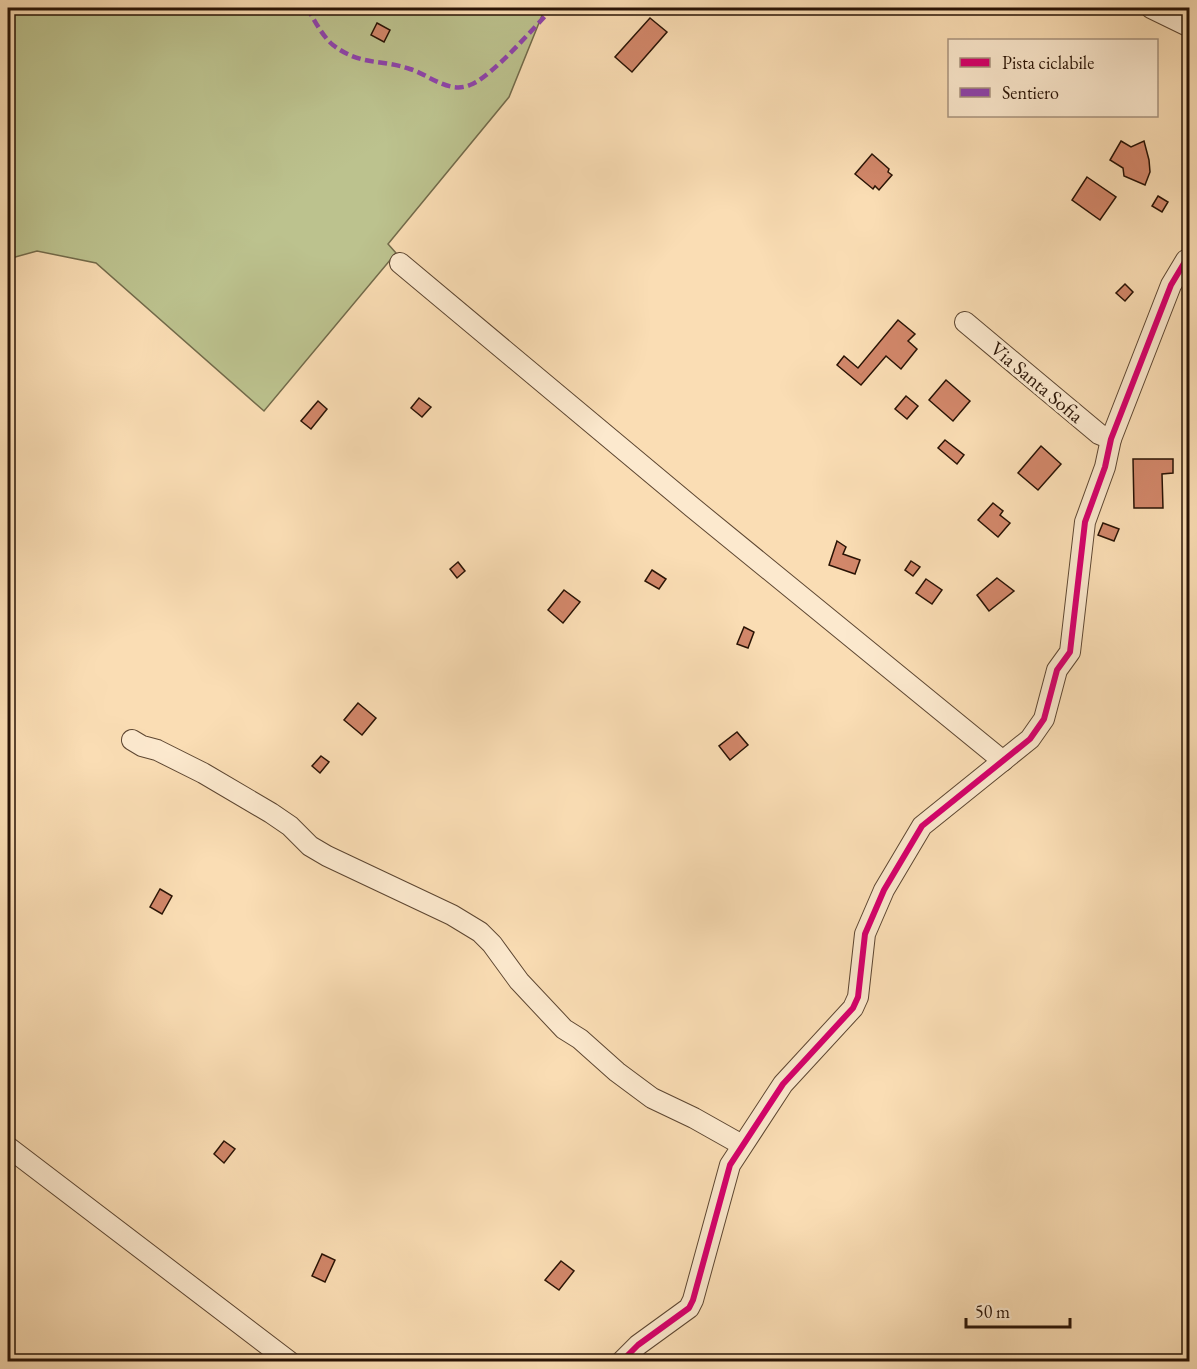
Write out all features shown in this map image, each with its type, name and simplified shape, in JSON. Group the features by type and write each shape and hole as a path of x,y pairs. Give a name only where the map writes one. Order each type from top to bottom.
{"street":[{"path":"1151,8 1190,27"},
{"path":"621,1362 638,1345 689,1308 730,1165 783,1084 853,1008 858,997 865,934 884,890 922,826 1030,739 1044,719 1057,670 1070,652 1085,522 1105,467 1111,439 1171,285 1186,260 1190,258"},
{"path":"400,263 692,507 1003,761"},
{"name":"Via Santa Sofia","path":"964,322 1100,434 1111,439"},
{"path":"132,740 203,773 271,813 290,826 310,846 327,856 452,915 480,932 492,944 519,981 564,1029 580,1039 617,1072 652,1098 674,1107 742,1145"},
{"path":"8,1147 290,1362"}],"green space":[{"path":"8,8 545,8 509,97 388,244 396,253 264,411 96,263 37,251 8,259"}],"building":[{"path":"650,18 667,32 632,72 615,57"},
{"path":"377,23 390,30 384,42 371,35"},
{"path":"1121,141 1131,147 1144,141 1150,172 1145,185 1124,176 1123,168 1110,160"},
{"path":"872,154 889,169 888,172 892,175 879,190 875,186 873,189 855,174"},
{"path":"1087,177 1116,197 1100,220 1072,200"},
{"path":"1158,196 1168,202 1162,212 1152,206"},
{"path":"1125,284 1133,292 1125,301 1116,293"},
{"path":"898,320 915,334 908,341 917,349 901,369 886,356 861,385 837,365 844,356 858,368"},
{"path":"946,380 970,401 953,421 929,400"},
{"path":"906,396 918,406 907,419 895,409"},
{"path":"419,398 431,407 422,417 411,408"},
{"path":"318,401 327,409 311,429 301,421"},
{"path":"945,440 964,455 957,464 938,448"},
{"path":"1041,446 1061,464 1038,490 1018,473"},
{"path":"1133,459 1173,459 1173,473 1162,474 1163,508 1134,508"},
{"path":"993,503 1003,511 1000,515 1010,523 998,537 978,520"},
{"path":"1103,523 1119,529 1114,541 1098,535"},
{"path":"837,541 846,547 843,554 860,560 855,574 829,565"},
{"path":"911,561 920,567 913,576 905,570"},
{"path":"458,562 465,571 457,578 450,569"},
{"path":"652,570 666,579 659,589 645,581"},
{"path":"997,578 1014,591 989,611 977,595"},
{"path":"926,579 942,590 932,604 916,593"},
{"path":"564,590 580,602 563,623 548,610"},
{"path":"744,627 754,632 748,648 737,644"},
{"path":"358,703 376,718 362,735 344,720"},
{"path":"737,732 748,745 730,760 719,746"},
{"path":"321,756 329,762 320,773 312,766"},
{"path":"160,889 172,896 162,914 150,907"},
{"path":"224,1141 235,1149 224,1163 214,1154"},
{"path":"322,1254 335,1260 325,1282 312,1276"},
{"path":"561,1261 574,1271 559,1290 545,1280"}],"marked path":[{"path":"307,8 325,37 343,52 362,59 410,69 439,83 454,87 470,85 490,72 553,8"}],"cycle path":[{"path":"621,1362 638,1345 689,1308 730,1165 783,1084 853,1008 858,997 865,934 884,890 922,826 1030,739 1044,719 1057,670 1070,652 1085,522 1105,467 1111,439 1171,285 1186,260 1190,258"}]}
